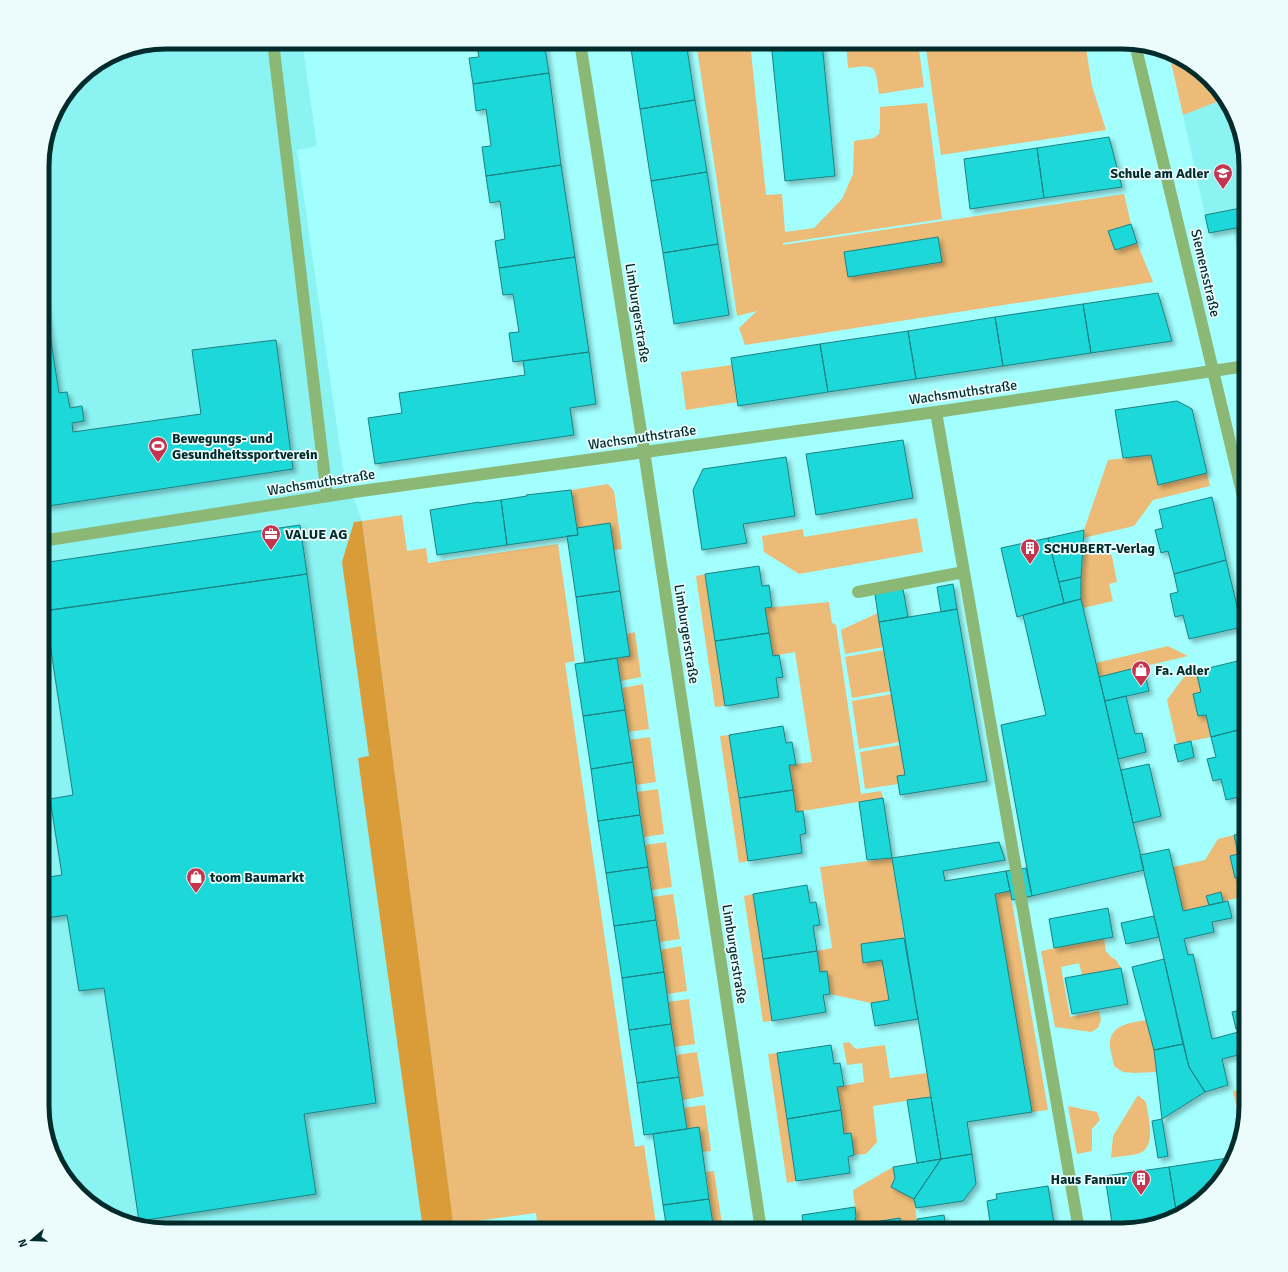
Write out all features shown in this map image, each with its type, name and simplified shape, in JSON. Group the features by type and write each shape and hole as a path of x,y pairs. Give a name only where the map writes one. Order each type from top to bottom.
{"street":[{"path":"274,49 327,496"},
{"name":"Limburgerstraße","path":"581,49 644,451 760,1223"},
{"name":"Siemensstraße","path":"1136,50 1239,479"},
{"name":"Wachsmuthstraße","path":"49,540 327,496 644,451 936,412 1239,367"},
{"path":"936,412 1078,1223"},
{"path":"858,592 964,572"}],"shaded area":[{"path":"159,49 303,49 317,146 297,150 343,469 362,521 453,1223 166,1223 143,1221 129,1217 95,1199 83,1189 73,1177 55,1143 51,1129 49,1106 49,159 55,129 69,101 83,83 114,61 143,51"},
{"path":"697,49 751,49 766,195 782,194 785,232 814,228 842,199 853,174 854,141 874,138 879,134 880,107 927,103 942,219 783,243 783,245 1124,194 1131,224 1109,231 1115,250 1137,243 1153,282 745,345 739,328 757,311 737,316"},
{"path":"847,49 919,49 924,87 879,94 877,78 873,69 865,66 848,68"},
{"path":"926,49 1086,49 1092,86 1106,130 941,155"},
{"path":"1170,60 1193,73 1205,83 1219,101 1183,115"},
{"name":"Schule am Adler","path":"1219,101 1227,114 1233,129 1238,151 1239,166 1239,264 1233,229 1209,233 1183,115"},
{"path":"732,365 738,402 686,410 681,372"},
{"path":"1151,455 1207,473 1210,486 1153,500 1134,526 1083,538 1084,530 1108,460"},
{"path":"608,484 614,491 622,549 614,550 610,524 577,528 571,490"},
{"path":"402,515 407,551 426,548 428,563 558,544 575,661 565,663 635,1147 644,1145 656,1223 537,1223 536,1213 453,1223 362,521"},
{"path":"917,518 923,552 799,574 764,552 762,536 803,529 804,537"},
{"path":"362,521 453,1223 422,1223 358,758 369,756 342,562 354,522"},
{"path":"1083,548 1104,549 1112,556 1117,582 1109,584 1113,601 1083,608 1081,599"},
{"path":"705,574 725,706 715,707 696,576"},
{"path":"829,602 832,623 836,625 861,794 881,791 883,798 796,812 789,765 812,762 795,652 773,656 765,608"},
{"path":"878,613 884,647 845,654 841,630"},
{"path":"635,632 641,677 621,681 617,658 627,634"},
{"path":"1168,646 1188,656 1099,677 1096,663"},
{"path":"884,650 891,691 852,698 845,657"},
{"path":"1196,671 1201,692 1193,694 1198,716 1206,715 1211,737 1177,744 1167,700 1186,674"},
{"path":"643,684 649,729 628,732 622,688"},
{"path":"892,694 900,742 859,749 852,701"},
{"path":"729,735 748,861 739,863 720,736"},
{"path":"650,737 656,782 636,785 629,740"},
{"path":"900,745 905,775 897,776 898,784 865,789 860,752"},
{"path":"658,789 664,834 644,837 637,792"},
{"path":"1234,835 1238,854 1230,856 1235,878 1239,878 1239,898 1183,911 1173,867 1205,860 1218,839"},
{"path":"666,842 672,887 652,890 645,845"},
{"path":"892,858 904,938 861,944 864,963 882,960 889,1000 871,1003 830,994 820,972 817,951 832,948 820,867"},
{"path":"1010,891 1048,1110 1032,1112 995,894"},
{"path":"673,894 680,939 659,942 653,897"},
{"path":"753,894 772,1021 763,1022 744,896"},
{"path":"1104,938 1106,951 1116,960 1121,968 1082,975 1079,963 1061,967 1070,1017 1099,1011 1101,1020 1098,1028 1091,1032 1055,1027 1041,951"},
{"path":"681,946 687,991 667,994 660,950"},
{"path":"689,999 695,1044 674,1047 668,1002"},
{"path":"1146,1020 1154,1050 1156,1072 1123,1072 1114,1066 1110,1044 1112,1035 1119,1027"},
{"path":"849,1042 856,1049 885,1045 890,1078 927,1073 931,1097 873,1106 877,1142 866,1154 854,1155 851,1133 844,1134 837,1087 864,1082 862,1063 847,1065 843,1043"},
{"path":"697,1052 704,1096 683,1100 676,1055"},
{"path":"777,1053 796,1181 787,1183 768,1054"},
{"path":"1239,1090 1238,1114 1238,1114 1233,1091"},
{"path":"1138,1095 1146,1102 1150,1129 1149,1143 1142,1152 1111,1158 1113,1136"},
{"path":"705,1105 711,1151 702,1152 687,1129 683,1108"},
{"path":"1068,1106 1097,1112 1100,1120 1092,1129 1092,1151 1077,1154"},
{"path":"893,1167 895,1178 914,1199 917,1223 901,1223 900,1218 868,1223 855,1223 853,1190"},
{"path":"714,1171 722,1223 713,1223 706,1172"}],"building":[{"path":"477,49 545,49 549,73 473,84 469,58 479,57"},
{"path":"631,49 687,49 695,100 640,109"},
{"path":"772,49 823,49 835,176 785,181"},
{"path":"549,73 561,165 486,176 482,147 491,146 486,109 476,111 473,84"},
{"path":"695,100 707,172 651,181 640,109"},
{"path":"1109,137 1122,187 1044,198 1037,148"},
{"path":"1037,148 1044,198 970,209 964,159"},
{"path":"561,165 575,257 499,268 495,241 505,239 500,201 490,203 486,176"},
{"path":"707,172 718,244 663,253 651,181"},
{"path":"1239,208 1239,227 1209,233 1205,215"},
{"path":"1131,224 1137,243 1115,250 1108,231"},
{"path":"938,237 942,262 848,277 844,252"},
{"path":"718,244 729,315 674,324 663,253"},
{"path":"575,257 589,352 513,362 509,333 519,332 513,294 503,295 499,268"},
{"path":"1158,293 1172,341 1091,353 1083,304"},
{"path":"1083,304 1091,353 1003,366 995,317"},
{"path":"995,317 1003,366 916,379 908,331"},
{"path":"49,328 59,393 67,392 70,408 82,406 84,421 72,423 73,432 201,414 192,350 276,340 293,469 49,506"},
{"path":"908,331 916,379 828,392 820,344"},
{"path":"820,344 828,392 738,406 731,358"},
{"path":"589,352 596,404 570,408 574,435 375,464 368,418 402,413 399,393 525,375 523,361"},
{"path":"1177,401 1192,409 1207,473 1158,485 1151,455 1123,458 1115,410"},
{"path":"903,440 913,498 816,515 806,454"},
{"path":"786,457 795,516 743,524 747,543 702,550 693,490 703,469"},
{"path":"571,490 578,535 507,545 501,500 527,496 526,495"},
{"path":"1212,497 1226,560 1174,574 1168,551 1161,553 1155,530 1163,528 1159,510"},
{"path":"501,500 507,545 437,555 430,510"},
{"path":"610,523 620,591 576,597 567,536 578,535 577,528"},
{"path":"300,525 307,574 49,610 49,562"},
{"path":"1084,530 1081,577 1059,582 1048,538"},
{"name":"SCHUBERT-Verlag","path":"1048,538 1064,603 1017,617 1001,548"},
{"path":"1226,560 1239,614 1239,628 1189,639 1183,615 1175,617 1170,594 1178,592 1174,574"},
{"path":"759,566 762,586 769,585 772,607 765,608 769,633 715,641 705,574"},
{"name":"toom Baumarkt","path":"307,574 376,1103 304,1114 316,1194 139,1220 104,988 79,991 67,915 49,918 49,877 62,875 50,799 73,795 49,637 49,610"},
{"path":"1081,577 1081,599 1064,603 1059,582"},
{"path":"953,584 957,609 941,612 937,587"},
{"path":"903,589 908,617 879,622 875,594"},
{"path":"620,591 630,656 585,663 576,597"},
{"path":"1081,599 1144,870 1032,896 1001,725 1046,715 1023,615"},
{"path":"957,609 987,781 900,795 897,776 905,775 879,622"},
{"path":"769,633 773,656 779,655 783,677 776,678 779,697 725,706 715,641"},
{"path":"617,658 625,710 583,716 575,664"},
{"path":"1239,661 1239,730 1211,737 1206,715 1198,716 1193,694 1201,692 1196,671"},
{"path":"1143,666 1149,691 1105,701 1099,677"},
{"path":"1126,696 1135,734 1142,733 1146,752 1118,759 1105,701"},
{"path":"625,710 633,762 591,769 583,716"},
{"path":"783,726 786,743 792,742 796,765 789,765 793,790 739,798 729,735"},
{"path":"1239,730 1239,797 1226,800 1221,779 1213,781 1207,759 1216,757 1211,737"},
{"path":"1191,741 1194,757 1178,762 1174,745"},
{"path":"633,762 640,815 598,821 591,769"},
{"path":"1149,764 1161,816 1133,823 1121,770"},
{"path":"793,790 796,812 803,811 806,833 800,835 802,853 748,861 739,798"},
{"path":"883,798 892,858 867,860 859,802"},
{"path":"640,815 648,867 606,873 598,821"},
{"path":"1239,834 1239,878 1235,878 1230,856 1238,854 1234,835"},
{"path":"999,842 1005,860 943,871 945,881 1006,871 1010,891 995,894 1032,1112 967,1122 972,1154 941,1159 892,858"},
{"path":"1169,849 1183,911 1228,901 1232,918 1212,922 1214,932 1184,939 1188,955 1193,954 1212,1039 1239,1032 1239,1055 1222,1059 1228,1085 1205,1092 1189,1067 1140,855"},
{"path":"648,867 656,920 614,926 606,873"},
{"path":"1026,868 1032,896 1012,900 1006,871"},
{"path":"807,885 810,903 816,902 820,925 813,926 817,951 763,959 753,894"},
{"path":"1221,892 1223,902 1209,905 1206,896"},
{"path":"1108,908 1113,937 1054,948 1049,919"},
{"path":"1154,916 1159,937 1126,944 1121,923"},
{"path":"656,920 664,972 622,978 614,926"},
{"path":"904,938 918,1019 875,1026 871,1003 889,1000 882,960 863,963 861,944"},
{"path":"817,951 820,972 827,971 830,994 823,995 826,1012 772,1021 763,959"},
{"path":"1164,959 1183,1044 1154,1050 1132,967"},
{"path":"1121,968 1128,1004 1072,1014 1065,978"},
{"path":"664,972 671,1024 629,1030 622,978"},
{"path":"1239,1010 1239,1028 1236,1029 1232,1012"},
{"path":"671,1024 679,1077 637,1083 629,1030"},
{"path":"1183,1044 1189,1067 1205,1092 1162,1119 1154,1050"},
{"path":"831,1045 834,1064 840,1063 844,1086 837,1087 841,1110 787,1119 777,1053"},
{"path":"679,1077 687,1129 644,1135 637,1083"},
{"path":"931,1097 941,1159 917,1163 907,1100"},
{"path":"841,1110 844,1134 851,1133 854,1155 848,1157 850,1173 796,1181 787,1119"},
{"path":"1162,1119 1168,1156 1158,1158 1152,1121"},
{"path":"699,1127 709,1199 663,1205 653,1134"},
{"path":"972,1154 976,1184 963,1201 916,1208 914,1199 941,1159"},
{"path":"1227,1158 1215,1177 1205,1189 1193,1199 1176,1209 1169,1167"},
{"path":"941,1159 914,1199 891,1187 895,1178 893,1167"},
{"name":"Haus Fannur","path":"1169,1167 1176,1209 1167,1214 1145,1221 1112,1223 1105,1176"},
{"path":"1048,1186 1054,1223 990,1223 987,1201 997,1199 996,1194"},
{"path":"709,1199 713,1223 666,1223 663,1205"},
{"path":"855,1207 856,1217 855,1223 803,1223 802,1215"},
{"path":"944,1215 945,1223 917,1223 917,1219"},
{"path":"900,1218 901,1223 868,1223"}],"place":[{"name":"Schule am Adler","path":"1223,190"},
{"name":"Bewegungs- und Gesundheitssportverein","path":"158,463"},
{"name":"VALUE AG","path":"271,551"},
{"name":"SCHUBERT-Verlag","path":"1030,565"},
{"name":"Fa. Adler","path":"1141,687"},
{"name":"toom Baumarkt","path":"196,894"},
{"name":"Haus Fannur","path":"1141,1196"}]}
